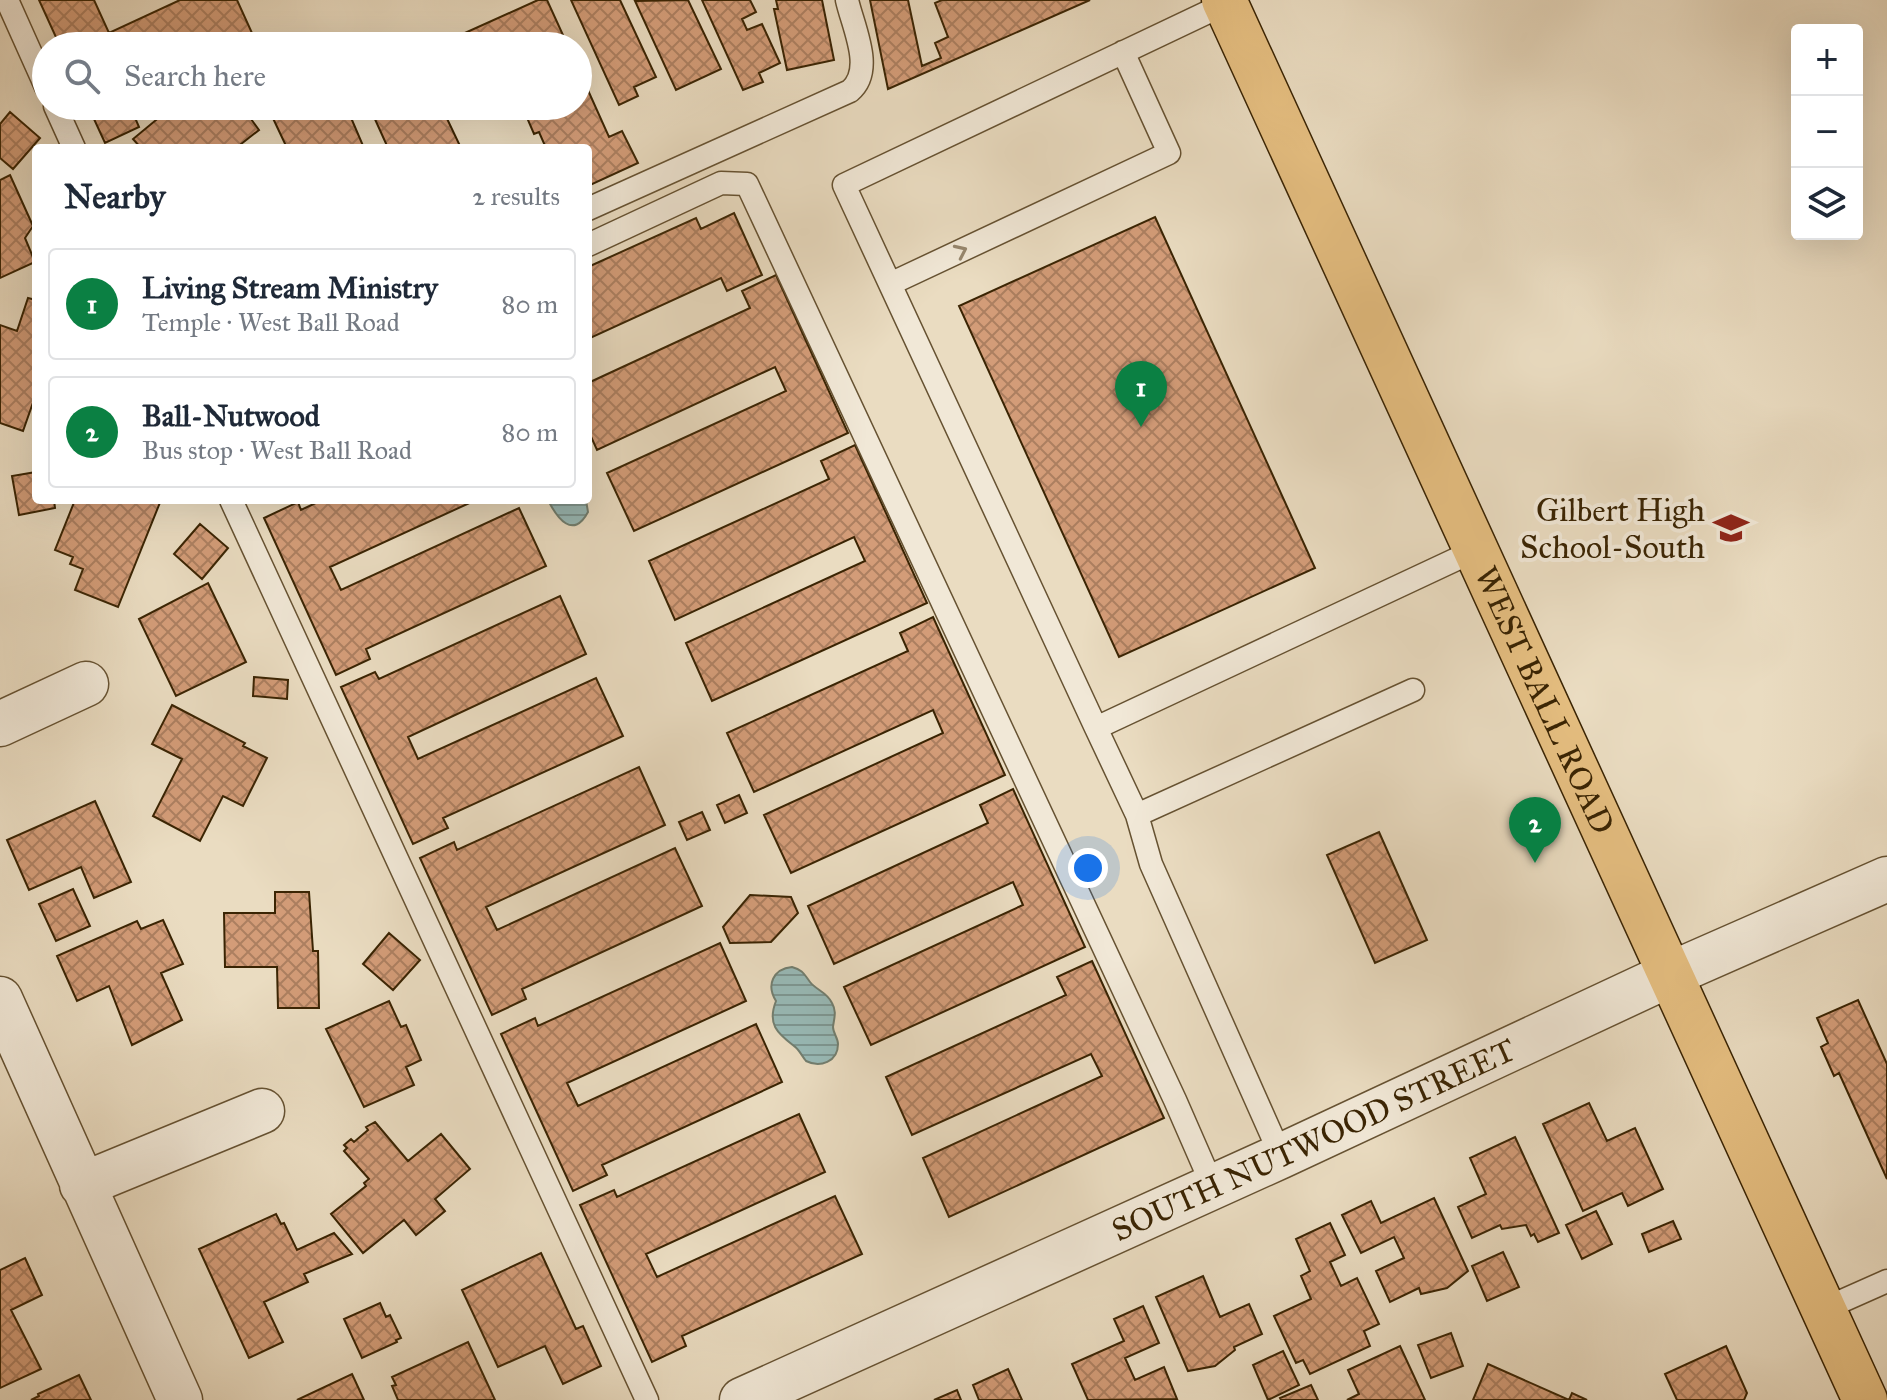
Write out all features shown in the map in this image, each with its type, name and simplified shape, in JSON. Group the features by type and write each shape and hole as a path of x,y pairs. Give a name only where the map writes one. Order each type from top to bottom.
{"main road":[{"name":"WEST BALL ROAD","path":"1225,2 1865,1400"}],"street":[{"path":"0,724 86,684"},
{"name":"SOUTH NUTWOOD STREET","path":"742,1400 1281,1156 1671,974 1887,879"},
{"path":"0,999 180,1400"},
{"path":"82,1185 262,1111"}],"lane":[{"path":"7,0 32,56"},
{"path":"592,207 850,91 857,85 863,66 847,0"},
{"path":"1225,2 844,185 1137,815 1151,864 1281,1156"},
{"path":"890,284 1169,153 1123,52"},
{"path":"61,120 72,144"},
{"path":"592,243 721,183 747,184 1169,1085 1213,1187"},
{"path":"233,504 647,1400"},
{"path":"1096,728 1476,550"},
{"path":"1137,815 1413,690"},
{"path":"1824,1309 1887,1281"}],"water":[{"path":"550,504 587,504 588,512 577,524 571,525"},
{"path":"792,967 799,969 834,1006 833,1029 838,1044 835,1055 827,1062 817,1064 806,1061 797,1048 778,1032 773,1022 776,1001 773,979 780,971"}],"building":[{"path":"39,0 94,0 109,32 54,32"},
{"path":"180,0 237,0 252,32 111,32"},
{"path":"538,0 547,0 562,32 467,32"},
{"path":"571,0 620,0 656,77 634,87 638,96 619,105 592,46 592,32 586,32"},
{"path":"688,0 721,69 676,90 635,1"},
{"path":"702,0 750,0 756,12 742,19 747,30 762,24 780,63 759,73 763,82 743,90"},
{"path":"776,0 822,0 834,60 787,70 774,9 778,9"},
{"path":"870,0 908,0 922,66 941,58 935,43 948,37 935,3 942,0 1090,0 888,89"},
{"path":"592,99 609,137 622,131 638,163 592,184 592,144 544,144 539,132 534,134 528,120 592,120"},
{"path":"10,112 40,138 13,169 0,158 0,124"},
{"path":"94,120 136,120 139,127 105,143"},
{"path":"156,120 252,120 259,130 241,144 137,144 133,139"},
{"path":"274,120 352,120 362,144 285,144"},
{"path":"375,120 448,120 459,144 386,144"},
{"path":"10,175 32,224 25,238 32,263 0,278 0,180"},
{"path":"734,213 762,275 727,291 721,278 592,337 592,265 696,218 701,229"},
{"path":"1155,217 1315,568 1119,657 959,306"},
{"path":"776,275 848,433 634,531 607,473 786,391 775,367 597,450 592,439 592,381 750,308 742,291"},
{"path":"28,298 32,299 32,405 23,431 0,423 0,325 17,331"},
{"path":"855,445 927,603 712,701 686,643 865,561 854,537 675,620 649,561 829,479 821,461"},
{"path":"32,473 32,504 54,504 55,508 19,515 12,476"},
{"path":"73,504 159,504 118,607 75,590 83,569 70,564 73,557 55,550"},
{"path":"294,504 299,504 301,510 314,504 467,504 330,567 341,590 519,508 546,566 366,649 370,659 336,675 264,518"},
{"path":"200,524 228,548 202,579 174,554"},
{"path":"208,583 246,662 176,696 139,619"},
{"path":"560,596 586,654 408,737 418,759 596,678 623,736 443,818 448,828 413,844 341,687 375,672 379,679"},
{"path":"933,617 1005,775 791,873 764,815 943,733 933,710 754,792 727,733 908,651 900,633"},
{"path":"254,677 288,680 287,699 253,696"},
{"path":"172,705 267,758 243,806 223,796 200,841 153,816 182,759 152,744"},
{"path":"639,767 665,825 486,907 497,930 675,848 702,906 522,989 526,999 492,1015 420,858 454,842 457,850"},
{"path":"1013,789 1085,947 871,1045 844,987 1023,905 1013,882 834,964 808,906 988,823 980,805"},
{"path":"739,795 747,813 725,823 717,805"},
{"path":"95,801 131,882 94,898 81,867 29,890 7,840"},
{"path":"702,812 710,830 687,840 679,822"},
{"path":"1379,832 1427,940 1375,963 1327,855"},
{"path":"73,889 90,926 56,941 39,904"},
{"path":"275,892 309,892 313,951 318,951 319,1008 278,1008 277,967 225,967 224,913 275,913"},
{"path":"750,895 791,897 798,913 771,942 730,943 723,927"},
{"path":"163,920 183,964 161,973 182,1020 132,1045 109,986 77,1001 57,956 137,921 141,929"},
{"path":"389,933 420,960 393,990 363,964"},
{"path":"720,943 746,1001 567,1083 578,1106 756,1024 782,1082 602,1165 607,1175 573,1191 501,1034 535,1018 538,1026"},
{"path":"1092,961 1164,1118 949,1217 923,1158 1102,1076 1091,1054 912,1135 886,1077 1066,995 1057,977"},
{"path":"1858,1000 1887,1064 1887,1179 1839,1073 1834,1076 1821,1047 1828,1043 1817,1018"},
{"path":"389,1001 401,1027 406,1025 421,1060 406,1067 414,1085 364,1107 326,1029"},
{"path":"1589,1103 1607,1141 1635,1128 1663,1189 1628,1206 1622,1193 1583,1211 1543,1124"},
{"path":"799,1114 825,1172 646,1254 657,1277 835,1196 862,1254 682,1336 686,1346 652,1362 580,1205 614,1190 617,1197"},
{"path":"375,1122 408,1161 441,1134 470,1169 435,1199 445,1211 416,1235 404,1220 363,1253 331,1214 366,1186 364,1183 369,1179 344,1151 347,1148 344,1145 351,1139 354,1142 368,1130 366,1127"},
{"path":"1515,1137 1559,1233 1538,1242 1526,1225 1502,1229 1500,1225 1472,1238 1458,1207 1486,1194 1470,1158"},
{"path":"1434,1198 1468,1271 1447,1288 1421,1294 1419,1288 1390,1302 1376,1271 1404,1258 1394,1237 1361,1253 1342,1215 1371,1201 1381,1223"},
{"path":"1596,1211 1612,1244 1582,1259 1566,1225"},
{"path":"276,1214 297,1250 334,1233 352,1254 304,1274 308,1282 264,1302 283,1342 249,1358 199,1249"},
{"path":"1673,1221 1681,1239 1649,1252 1642,1234"},
{"path":"1330,1223 1345,1255 1330,1262 1341,1286 1357,1278 1379,1324 1364,1331 1370,1346 1310,1374 1303,1360 1296,1363 1274,1316 1311,1299 1301,1276 1310,1271 1296,1239"},
{"path":"1503,1252 1519,1287 1487,1301 1472,1266"},
{"path":"541,1253 576,1329 583,1326 601,1366 563,1384 545,1346 498,1367 462,1290"},
{"path":"25,1258 42,1295 11,1310 41,1369 0,1388 0,1270"},
{"path":"1203,1276 1220,1317 1249,1304 1262,1334 1234,1347 1235,1350 1215,1366 1188,1371 1156,1297"},
{"path":"380,1303 386,1317 390,1315 401,1338 362,1358 344,1319"},
{"path":"1143,1306 1159,1343 1125,1358 1135,1380 1164,1367 1177,1399 1088,1400 1072,1364 1124,1341 1114,1319"},
{"path":"1451,1333 1463,1366 1431,1378 1418,1345"},
{"path":"468,1342 495,1400 398,1400 392,1377"},
{"path":"1400,1346 1425,1400 1347,1400 1359,1394 1348,1370"},
{"path":"1726,1346 1747,1393 1744,1400 1677,1400 1665,1374"},
{"path":"1283,1351 1299,1385 1268,1400 1253,1365"},
{"path":"1488,1364 1569,1400 1473,1400"},
{"path":"1008,1369 1022,1400 979,1400 973,1385"},
{"path":"352,1374 364,1400 297,1400"},
{"path":"79,1375 91,1400 31,1400 38,1394"},
{"path":"1311,1385 1318,1400 1280,1398"},
{"path":"957,1390 961,1400 934,1400"},
{"path":"1572,1393 1587,1400 1569,1400"}],"place":[{"name":"Living Stream Ministry","path":"1141,427"},
{"name":"Gilbert High School-South","path":"1731,528"},
{"name":"Ball-Nutwood","path":"1535,863"}]}
